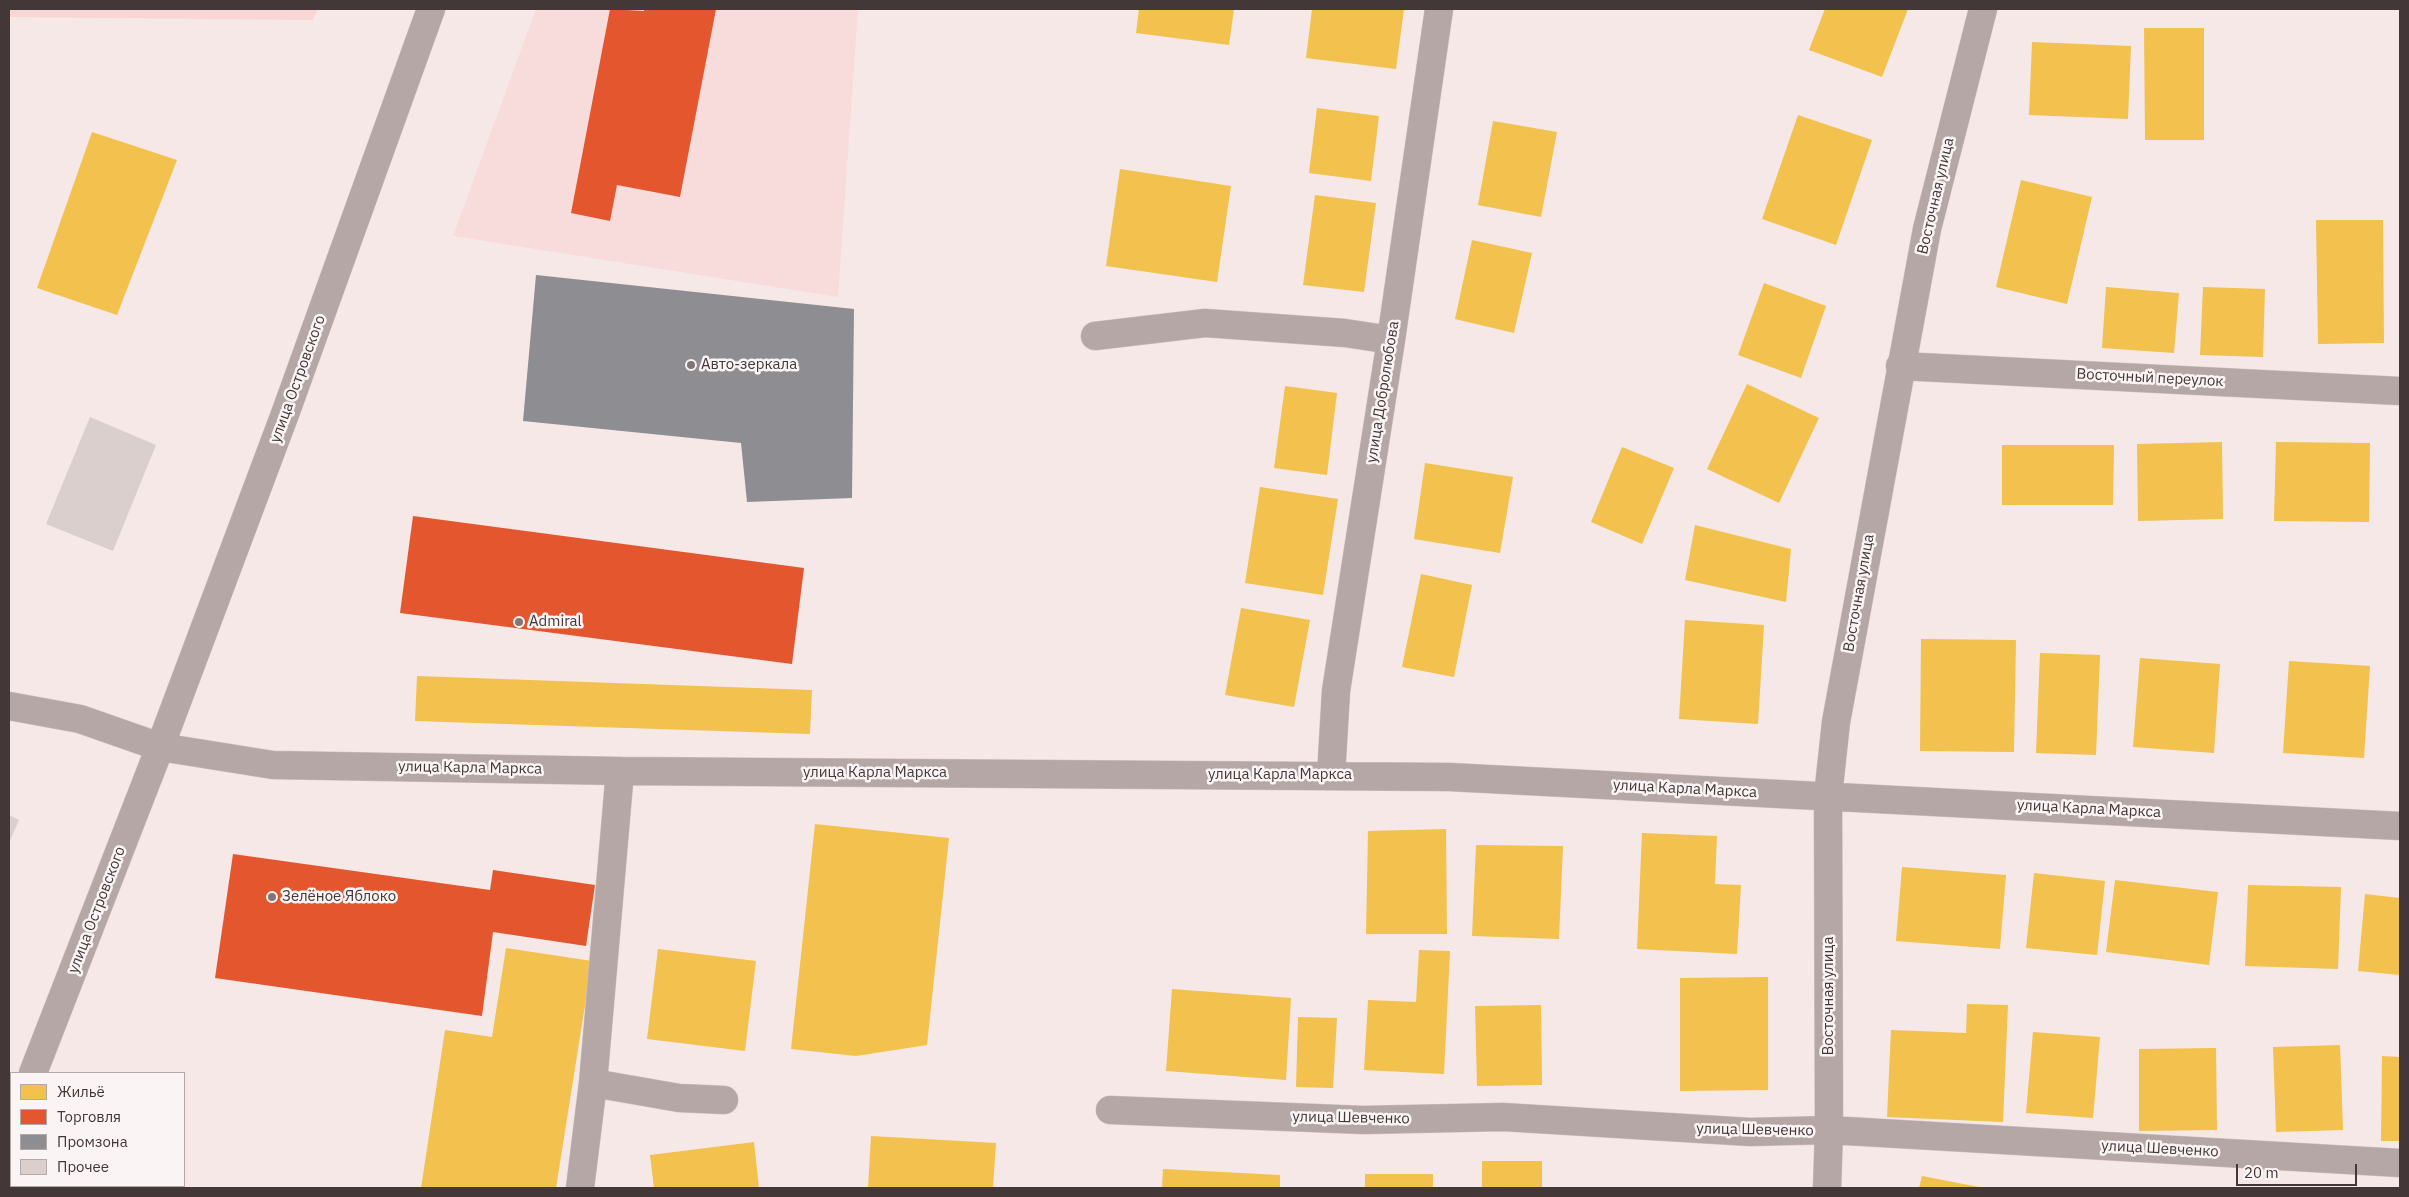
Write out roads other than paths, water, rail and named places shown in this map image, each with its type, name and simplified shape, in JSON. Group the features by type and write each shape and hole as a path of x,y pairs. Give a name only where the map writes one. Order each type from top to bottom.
{"street":[{"name":"улица Островского","path":"34,1072 160,747 285,414 431,9"},
{"name":"улица Добролюбова","path":"1331,776 1336,691 1391,340 1439,9"},
{"name":"Восточная улица","path":"1827,1188 1829,1130 1828,796 1836,722 1900,366 1928,229 1983,9"},
{"path":"1096,336 1205,323 1345,333 1391,340"},
{"name":"Восточный переулок","path":"1900,366 2400,391"},
{"path":"9,706 80,718 160,747"},
{"name":"улица Карла Маркса","path":"160,747 273,765 620,771 1449,777 2400,826"},
{"path":"580,1188 593,1083 620,771"},
{"path":"593,1083 679,1098 724,1100"},
{"name":"улица Шевченко","path":"1110,1110 1364,1120 1504,1117 1750,1132 1829,1130 2400,1163"}],"place":[{"name":"Авто-зеркала","path":"691,365"},
{"name":"Admiral","path":"519,622"},
{"name":"Зелёное Яблоко","path":"272,897"}]}
